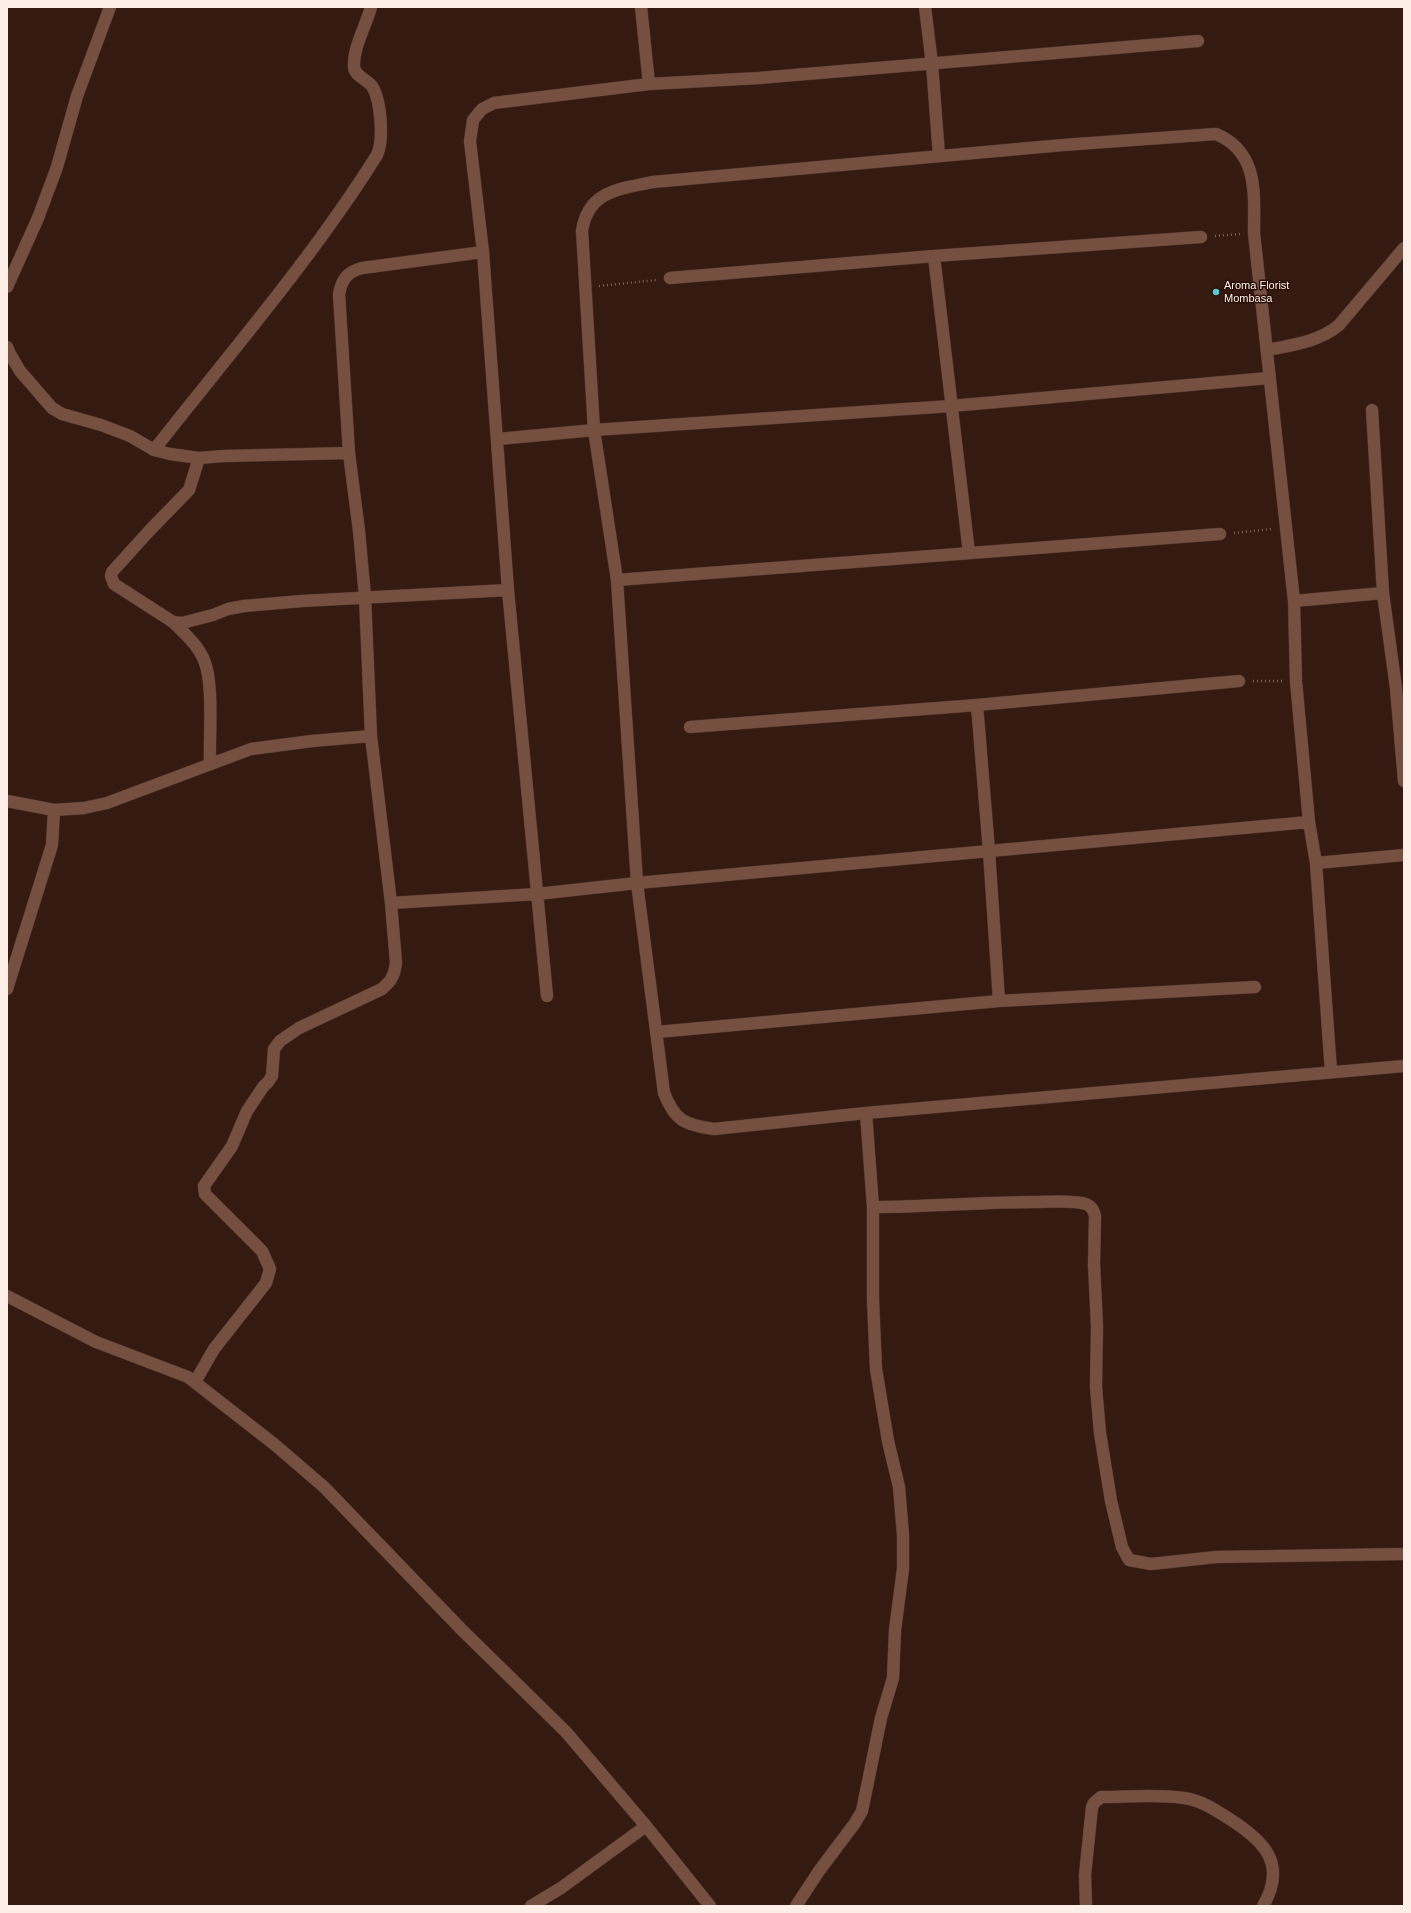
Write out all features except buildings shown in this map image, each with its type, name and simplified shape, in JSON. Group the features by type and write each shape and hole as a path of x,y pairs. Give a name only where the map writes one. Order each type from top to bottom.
{"street":[{"path":"7,287 38,218 57,167 77,96 110,7"},
{"path":"154,450 260,319 315,247 377,155 381,146 381,130 376,93 367,80 356,73 354,68 357,47 370,7"},
{"path":"641,7 649,84"},
{"path":"925,7 932,64 939,156"},
{"path":"547,996 508,590 483,252 470,141 474,120 482,109 494,103 649,84 759,78 1198,41"},
{"path":"1331,1072 1316,863 1309,822 1296,681 1294,601 1268,378 1267,350 1254,233 1254,181 1242,154 1231,142 1216,134 939,156 653,182 616,190 602,196 591,207 584,218 582,231 594,430 617,580 637,883 664,1094 670,1108 679,1120 694,1126 714,1129 866,1113 1404,1066"},
{"path":"670,278 934,256 1201,237"},
{"path":"1267,350 1304,342 1330,332 1339,325 1404,248"},
{"path":"195,1382 214,1349 266,1283 270,1268 262,1252 205,1194 204,1186 232,1146 247,1111 272,1076 274,1049 280,1041 299,1028 382,989 390,981 394,973 396,963 391,903 371,736 365,597 359,531 349,453 339,294 343,278 349,273 362,268 483,252"},
{"path":"934,256 969,553"},
{"path":"7,347 20,371 52,408 62,414 101,424 130,436 154,450 199,458 349,453"},
{"path":"498,439 594,430 951,406 1268,378"},
{"path":"1372,410 1382,593 1400,687 1404,781"},
{"path":"199,458 189,490 150,530 112,572 111,576 114,584 173,622 189,638 204,658 209,675 210,764"},
{"path":"617,580 1220,534"},
{"path":"173,622 191,622 214,616 228,609 244,606 365,597 508,590"},
{"path":"1294,601 1382,593"},
{"path":"690,727 977,705 1239,681"},
{"path":"977,705 999,1001"},
{"path":"7,801 54,810 84,808 107,803 251,749 371,736"},
{"path":"7,989 52,845 54,810"},
{"path":"391,903 537,894 637,883 1309,822"},
{"path":"1316,863 1404,854"},
{"path":"657,1032 999,1001 1255,987"},
{"path":"796,1906 818,1871 846,1836 862,1811 881,1718 893,1678 895,1630 903,1568 903,1517 899,1487 888,1441 876,1369 873,1300 873,1207 866,1113"},
{"path":"873,1207 916,1207 983,1202 1056,1202 1085,1204 1092,1209 1095,1216 1094,1264 1098,1327 1096,1387 1100,1433 1111,1501 1120,1539 1125,1555 1129,1560 1151,1564 1216,1557 1404,1554"},
{"path":"7,1296 96,1342 176,1372 195,1382 274,1444 324,1487 462,1630 566,1732 646,1826 710,1906"},
{"path":"1086,1906 1086,1875 1092,1807 1101,1797 1183,1798 1205,1804 1236,1822 1261,1842 1270,1855 1273,1873 1271,1889 1263,1906"},
{"path":"530,1906 561,1888 646,1826"}],"path":[{"path":"1201,237 1254,233"},
{"path":"585,288 670,278"},
{"path":"1220,534 1285,528"},
{"path":"1239,681 1296,681"}],"place":[{"name":"Aroma Florist Mombasa","path":"1216,292"}]}
